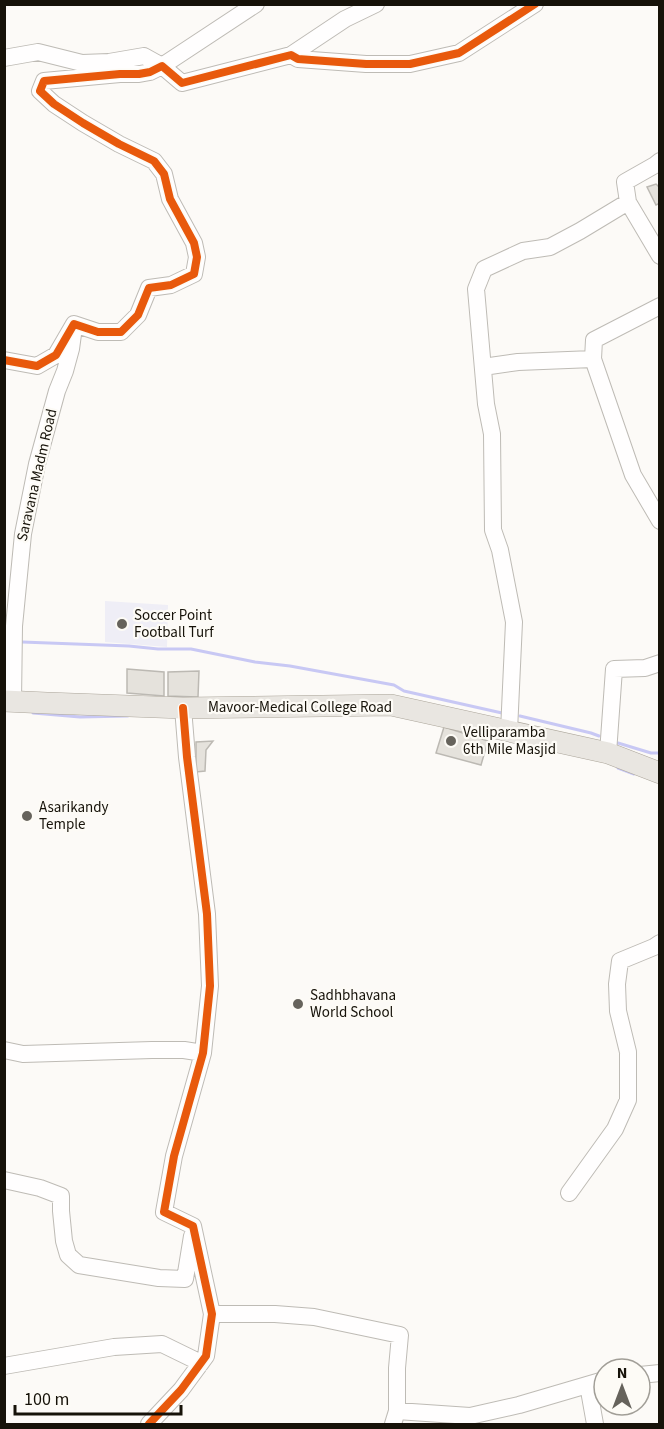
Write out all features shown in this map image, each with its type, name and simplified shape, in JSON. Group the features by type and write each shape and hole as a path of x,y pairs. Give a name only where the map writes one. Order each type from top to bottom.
{"main road":[{"name":"Mavoor-Medical College Road","path":"9,701 183,708 392,705 608,753 660,773"}],"street":[{"path":"4,360 37,366 56,355 74,324 98,332 121,332 138,315 149,288 171,285 194,274 197,257 194,243 170,199 164,174 154,161 118,144 54,104 40,91 44,81 150,72 256,4"},
{"path":"4,58 38,52 82,63 108,62 144,56 162,66 182,83 291,55 345,19 376,4"},
{"path":"291,55 298,59 366,64 410,64 459,53 535,4"},
{"path":"660,162 626,182 628,202 660,256"},
{"path":"509,731 514,622 502,559 493,530 492,434 486,404 476,289 484,269 523,251 550,247 628,202"},
{"path":"660,306 594,340 593,359 633,475 660,521"},
{"name":"Saravana Madm Road","path":"9,701 22,534 37,464 71,349 74,324"},
{"path":"483,368 519,362 593,359"},
{"path":"608,753 614,669 645,668 660,663"},
{"path":"183,708 207,914 210,986 203,1053 174,1156 164,1212 193,1226"},
{"path":"569,1193 615,1129 628,1100 628,1052 618,1011 617,984 620,961 660,943"},
{"path":"4,1050 23,1054 152,1050 184,1050 203,1053"},
{"path":"4,1180 40,1188 61,1196 64,1241 68,1255 79,1265 159,1278 185,1279 193,1226"},
{"path":"159,1421 206,1356 212,1314 193,1226"},
{"path":"212,1314 304,1316 400,1335 395,1418 470,1416 519,1405 592,1383"},
{"path":"4,1366 114,1347 162,1344 201,1363"}],"shaded area":[{"path":"105,601 168,605 167,647 105,642"}],"building":[{"path":"656,184 660,188 660,203 656,205 647,187"},
{"path":"127,669 164,672 164,696 127,693"},
{"path":"199,671 198,697 168,696 168,672"},
{"path":"444,727 488,741 481,765 436,753"},
{"path":"213,741 206,750 205,771 196,772 196,742"}],"waterway":[{"path":"22,642 191,649 394,685 404,691 502,713"},
{"path":"33,713 80,717 128,716"},
{"path":"520,716 599,736"},
{"path":"618,743 651,753 660,753"},
{"path":"618,768 634,774"}],"cycle path":[{"path":"4,360 37,366 56,355 74,324 98,332 121,332 138,315 149,288 171,285 194,274 197,257 194,243 170,199 164,174 154,161 119,144 54,104 40,91 44,81 139,74 162,66 182,83 291,55 298,59 366,64 410,64 459,53 535,4"},
{"path":"149,1424 181,1390 206,1356 212,1314 193,1226 164,1212 174,1156 203,1053 210,986 207,914 183,708"}],"place":[{"name":"Soccer Point Football Turf","path":"122,624"},
{"name":"Velliparamba 6th Mile Masjid","path":"451,741"},
{"name":"Asarikandy Temple","path":"27,816"},
{"name":"Sadhbhavana World School","path":"298,1004"}]}
